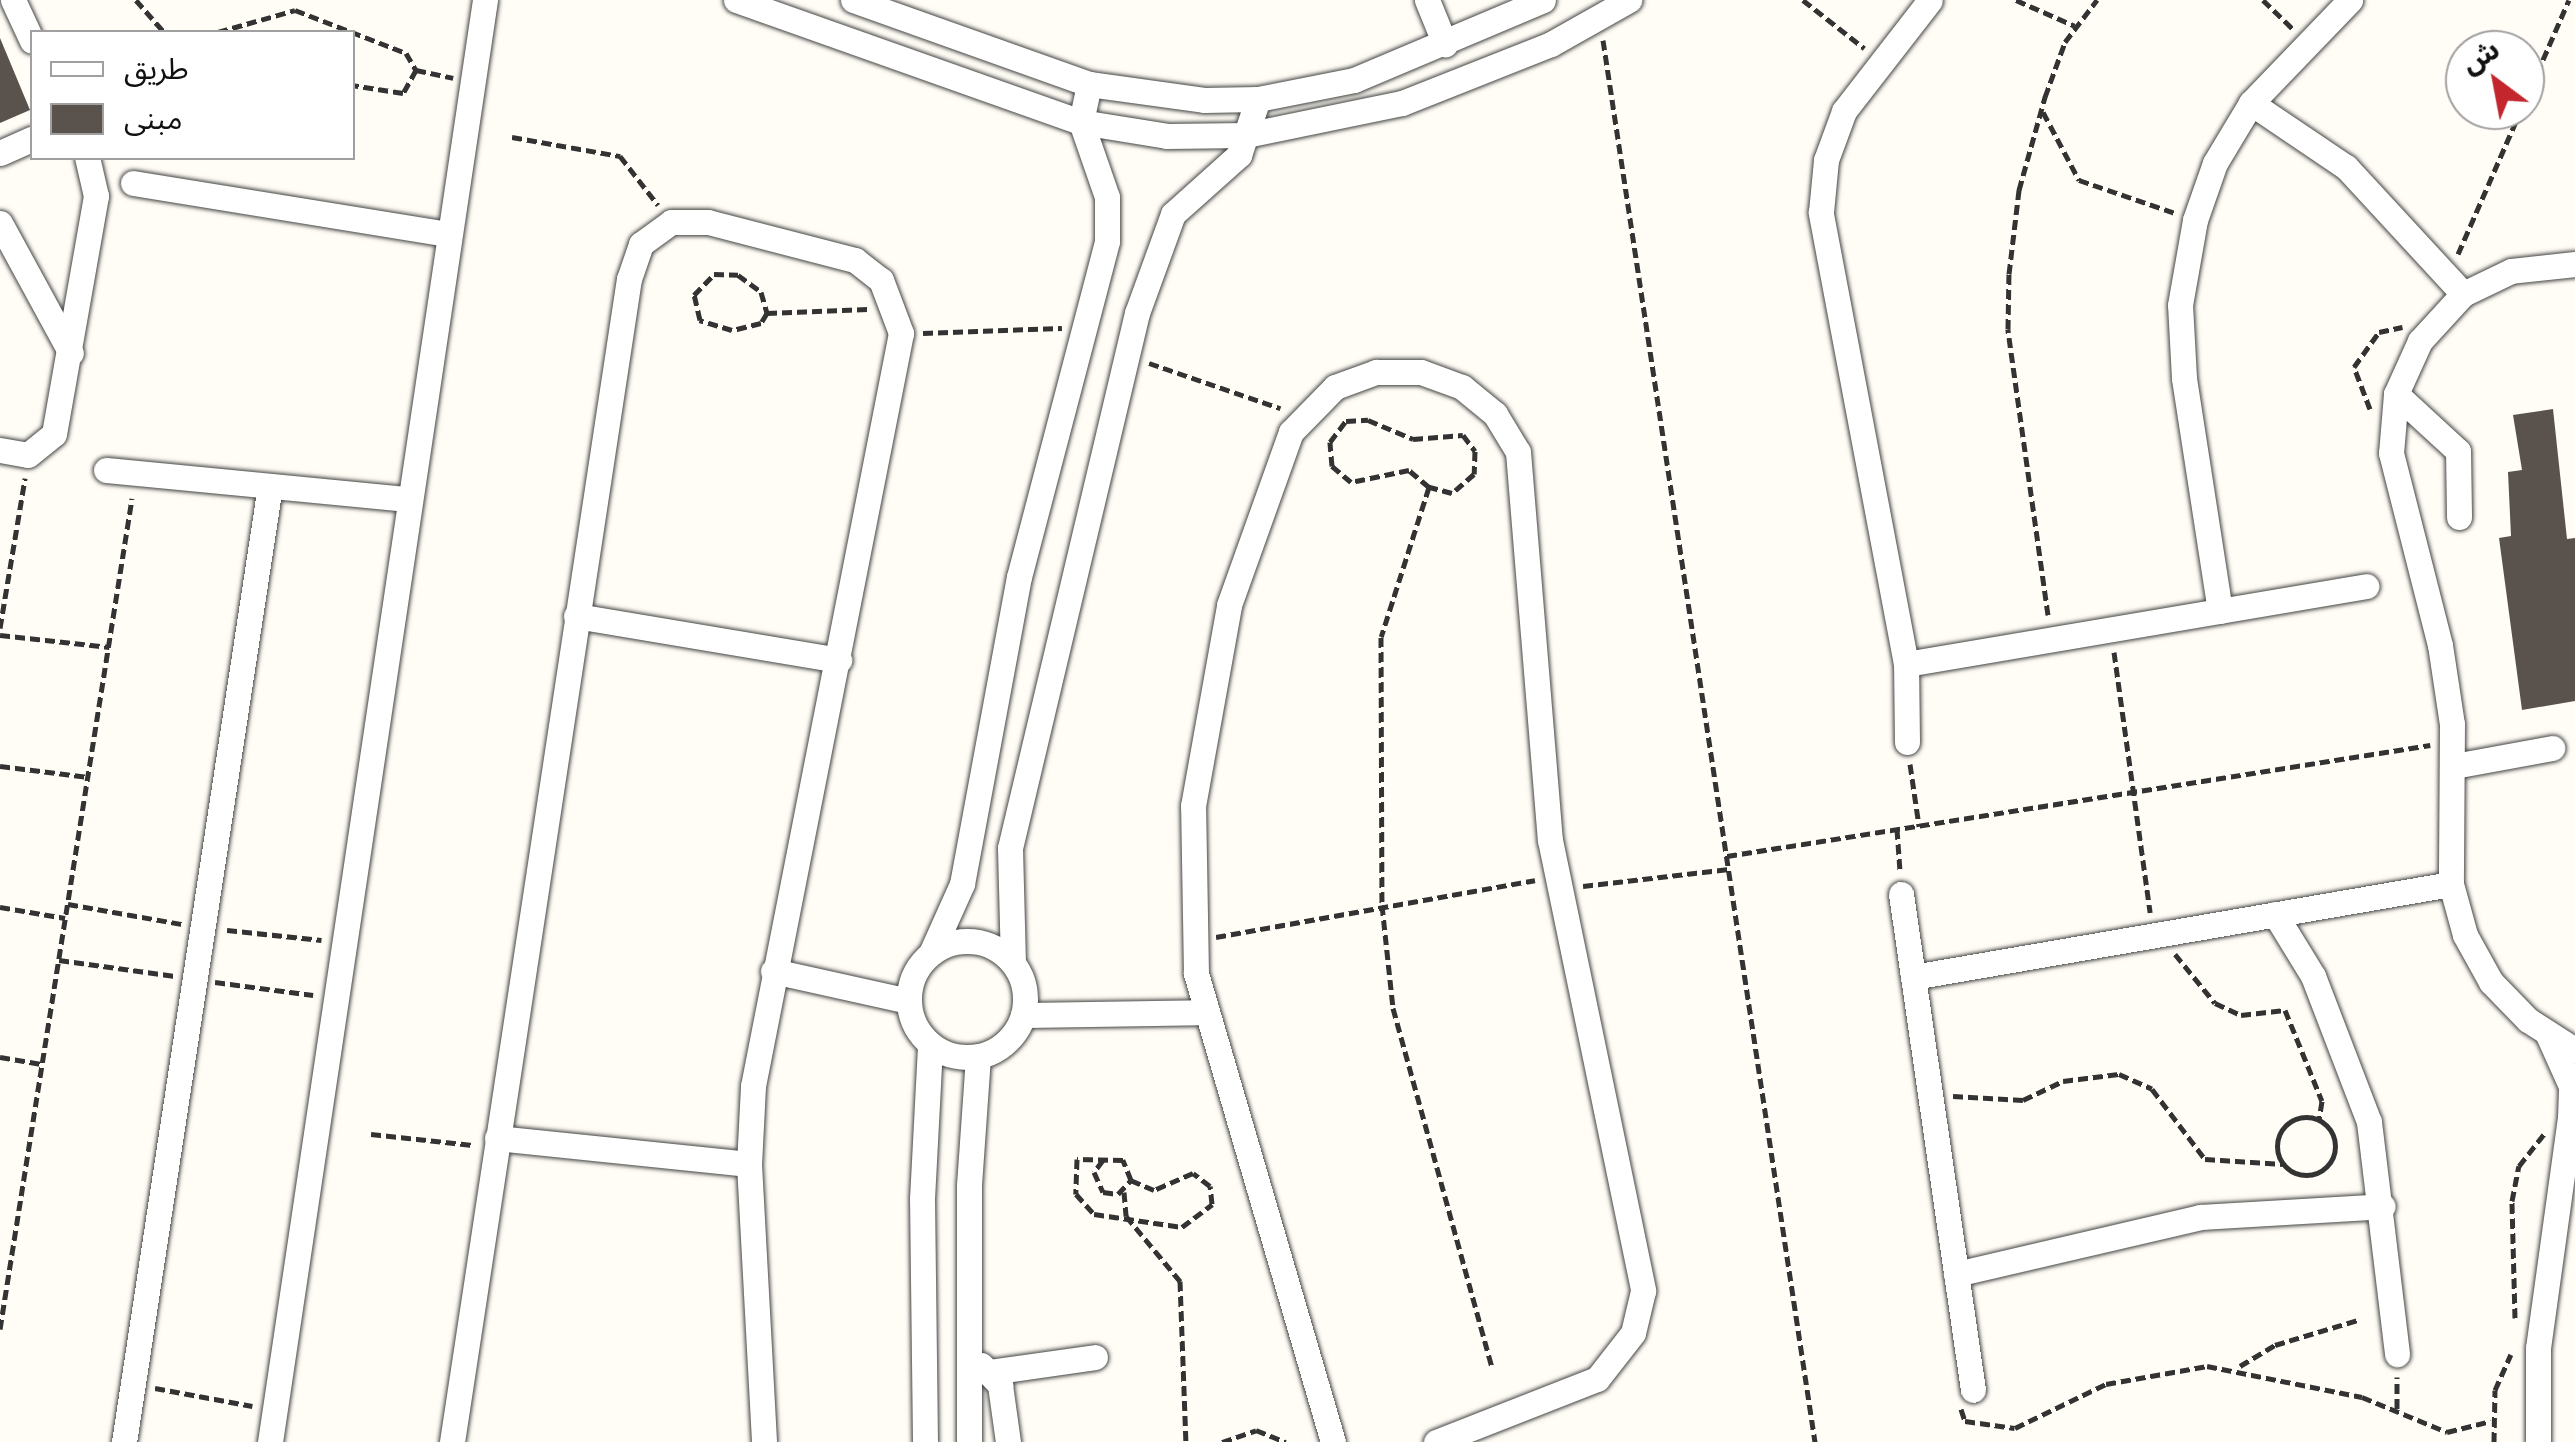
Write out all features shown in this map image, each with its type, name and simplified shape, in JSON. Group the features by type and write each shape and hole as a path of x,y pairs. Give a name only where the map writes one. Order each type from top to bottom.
{"street":[{"path":"13,0 30,37"},
{"path":"270,1442 447,234 485,0"},
{"path":"736,0 1081,122 1167,136 1246,135 1402,103 1478,77 1629,0"},
{"path":"853,0 1089,84 1150,96 1258,99 1354,80 1543,0"},
{"path":"1427,0 1445,44"},
{"path":"1907,742 1906,664 1821,212 1826,160 1844,112 1930,0"},
{"path":"2220,611 2184,378 2180,305 2195,220 2215,164 2251,103 2304,42 2350,0"},
{"path":"908,1002 962,884 1019,577 1108,241 1107,197 1081,122 1089,84"},
{"path":"930,1045 978,1056 1006,1042 1023,1015 1013,963 1010,848 1125,354 1173,214 1226,169 1246,135 1258,99"},
{"path":"2251,103 2346,167 2456,285"},
{"path":"0,153 30,140"},
{"path":"0,450 28,455 54,434 96,196 88,160"},
{"path":"134,184 447,234"},
{"path":"452,1442 629,279 641,244 671,222 708,222 855,260 881,280 898,321 839,660 773,971 749,1164 764,1442"},
{"path":"0,223 71,353"},
{"path":"2575,264 2512,271 2456,285 2420,341 2396,394 2396,495 2440,645 2453,753 2451,884 2465,935 2491,982 2548,1035 2575,1050"},
{"path":"1333,1442 1205,1012 1193,942 1192,806 1204,709 1263,501 1302,416 1335,388 1376,372 1420,372 1484,405 1518,452 1557,883 1640,1305 1633,1333 1597,1378 1436,1442"},
{"path":"2396,394 2458,450 2459,517"},
{"path":"106,470 410,499"},
{"path":"124,1442 270,486"},
{"path":"1906,664 2366,586"},
{"path":"576,616 839,660"},
{"path":"2453,753 2552,748"},
{"path":"1913,977 2451,884"},
{"path":"1901,894 1973,1390"},
{"path":"2274,914 2345,1048 2369,1122 2383,1206 2397,1354"},
{"path":"930,953 983,942 1013,963"},
{"path":"773,971 908,1002 930,1045 922,1200 925,1442"},
{"path":"1023,1015 1205,1012"},
{"path":"2538,1442 2538,1348 2570,1118 2571,1086 2548,1035"},
{"path":"970,1442 966,1352 978,1056"},
{"path":"496,1143 749,1164"},
{"path":"1956,1274 2200,1217 2383,1206"},
{"path":"966,1352 1000,1385 1008,1442"},
{"path":"990,1372 1095,1357"}],"path":[{"path":"136,0 162,30"},
{"path":"1803,0 1881,62"},
{"path":"2016,0 2075,26"},
{"path":"2051,640 2008,329 2016,208 2042,109 2075,26 2097,0"},
{"path":"2263,0 2304,42"},
{"path":"2545,55 2569,0"},
{"path":"225,30 295,10 347,30"},
{"path":"1600,17 1815,1442"},
{"path":"355,33 406,53 416,70 472,82"},
{"path":"355,85 403,93 416,70"},
{"path":"2042,109 2079,180 2195,220"},
{"path":"2456,285 2514,130"},
{"path":"512,137 620,156 671,222"},
{"path":"767,312 762,292 738,276 714,274 694,295 700,320 720,328 752,327 767,312 1085,328"},
{"path":"1125,354 1302,416"},
{"path":"1357,419 1402,437 1463,434 1476,459 1469,482 1452,493 1428,487 1409,470 1351,482 1332,466 1334,432 1357,419"},
{"path":"28,455 0,632 108,647"},
{"path":"0,1329 136,473"},
{"path":"1428,487 1381,637 1382,906 1393,1008 1492,1368"},
{"path":"1930,1092 2023,1100 2063,1080 2119,1074 2152,1089 2206,1159 2283,1164 2306,1176 2329,1165 2335,1140 2319,1120 2322,1102 2285,1010 2241,1016 2214,1003 2154,935 2110,629"},
{"path":"1907,742 1919,826"},
{"path":"1726,856 2133,792 2453,753"},
{"path":"0,766 88,777"},
{"path":"1897,829 1901,894"},
{"path":"1193,942 1382,906 1557,883 1729,869"},
{"path":"0,907 66,918"},
{"path":"0,1057 42,1064"},
{"path":"2515,1328 2512,1201 2519,1166 2540,1136 2570,1118"},
{"path":"2283,1164 2284,1128 2319,1120"},
{"path":"371,1134 496,1143"},
{"path":"1130,1180 1154,1190 1193,1173 1212,1193 1194,1224 1132,1224 1094,1214 1076,1194 1077,1159 1124,1160 1130,1180 1124,1190 1132,1224 1180,1281 1186,1442"},
{"path":"1102,1160 1094,1172 1097,1187 1124,1190"},
{"path":"2238,1367 2275,1346 2358,1320"},
{"path":"2494,1442 2491,1421 2513,1345"},
{"path":"2397,1354 2397,1410"},
{"path":"1973,1390 1960,1412 1965,1421 1986,1419 1999,1430 2139,1376 2238,1367 2397,1410 2447,1432 2491,1421"},
{"path":"133,1384 274,1411"},
{"path":"1222,1442 1256,1430 1286,1442"}],"building":[{"path":"0,38 30,110 0,123"},
{"path":"2553,409 2567,539 2575,538 2575,701 2522,710 2499,538 2511,536 2508,472 2522,470 2513,415"}]}
